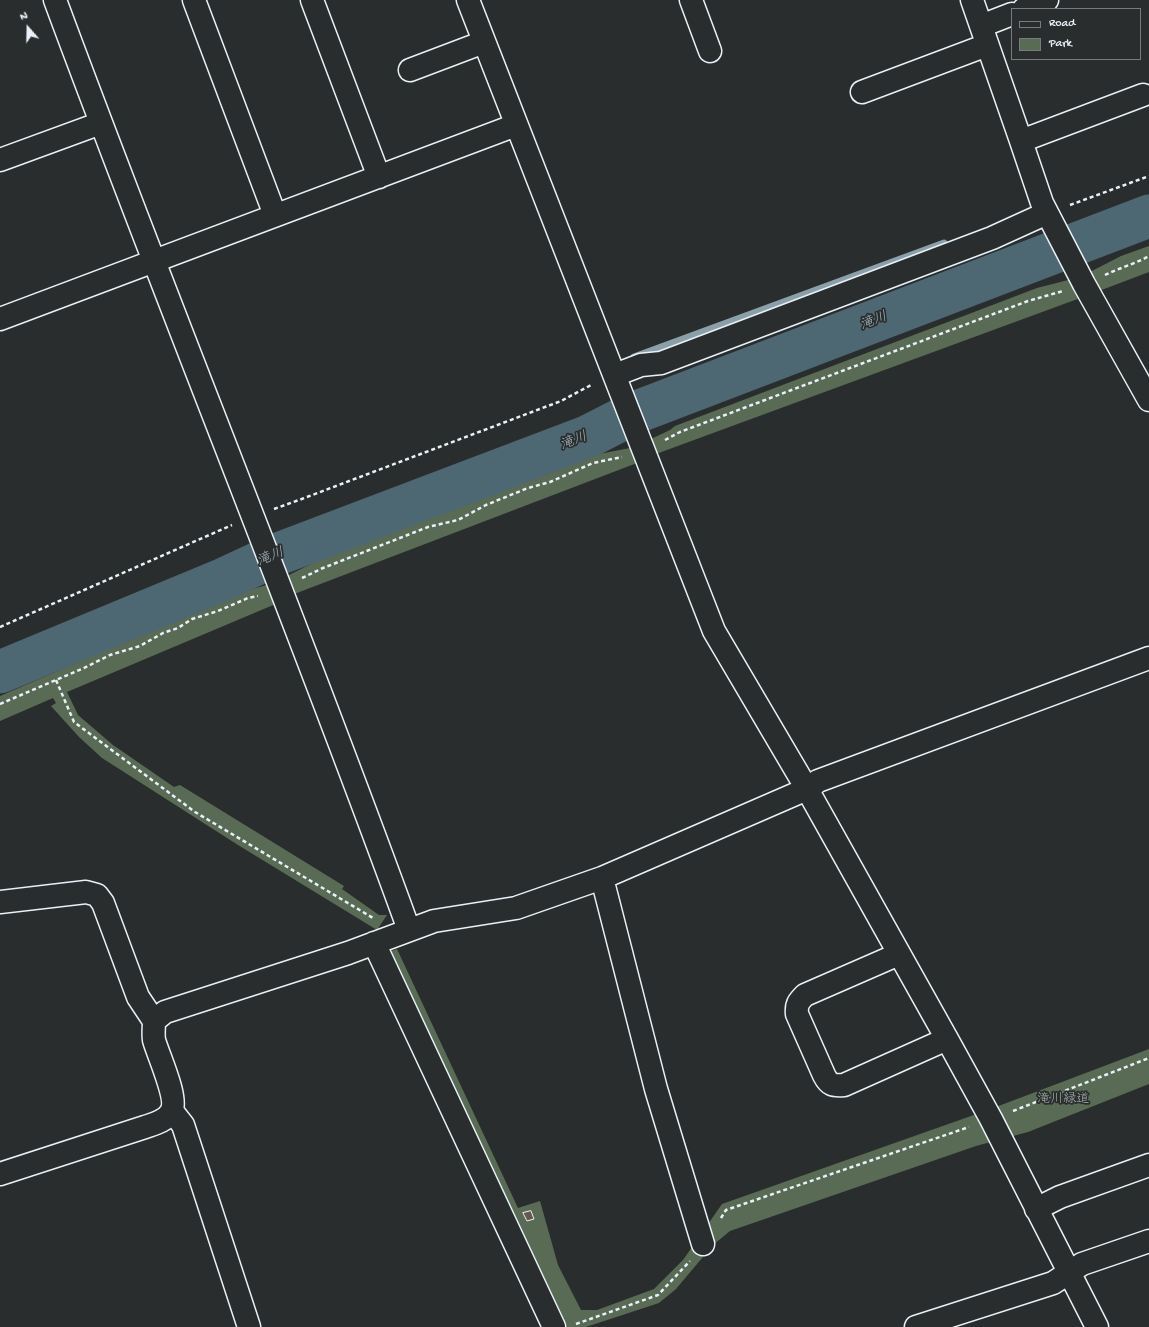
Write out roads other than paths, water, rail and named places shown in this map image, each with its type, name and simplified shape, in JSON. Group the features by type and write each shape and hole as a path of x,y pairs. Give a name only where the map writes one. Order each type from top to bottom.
{"street":[{"path":"55,0 256,524 409,930"},
{"path":"194,0 275,216"},
{"path":"312,0 379,177"},
{"path":"468,0 616,380 634,448 714,631 807,789 947,1039 991,1119 1036,1210 1097,1327"},
{"path":"691,0 710,51"},
{"path":"972,0 1038,194 1049,217 1072,283 1149,400"},
{"path":"1027,8 1047,0"},
{"path":"862,92 984,35 1011,15"},
{"path":"410,70 484,42"},
{"path":"1021,141 1142,95"},
{"path":"0,160 101,123"},
{"path":"0,319 516,125"},
{"path":"616,380 641,365 661,363 1049,217"},
{"path":"154,1021 165,1012 348,953 434,921 516,908 602,878 807,789 818,781 1149,658"},
{"path":"602,878 656,1089 702,1244"},
{"path":"0,902 86,892 97,895 103,903 138,998 154,1021 154,1038 173,1102 172,1111 166,1118 159,1122 0,1174"},
{"path":"374,943 564,1326"},
{"path":"899,954 805,995 799,1000 796,1006 797,1014 824,1075 829,1083 835,1086 844,1085 947,1039"},
{"path":"172,1111 182,1125 249,1327"},
{"path":"1036,1210 1060,1197 1149,1165"},
{"path":"916,1327 1054,1283 1082,1264 1149,1241"}],"waterway":[{"name":"滝川","path":"0,672 224,579 278,554 589,436 634,413 1149,216"},
{"path":"634,357 944,243"},
{"path":"954,272 963,289"}],"park label":[{"name":"滝川緑道","path":"1063,1100"}]}
